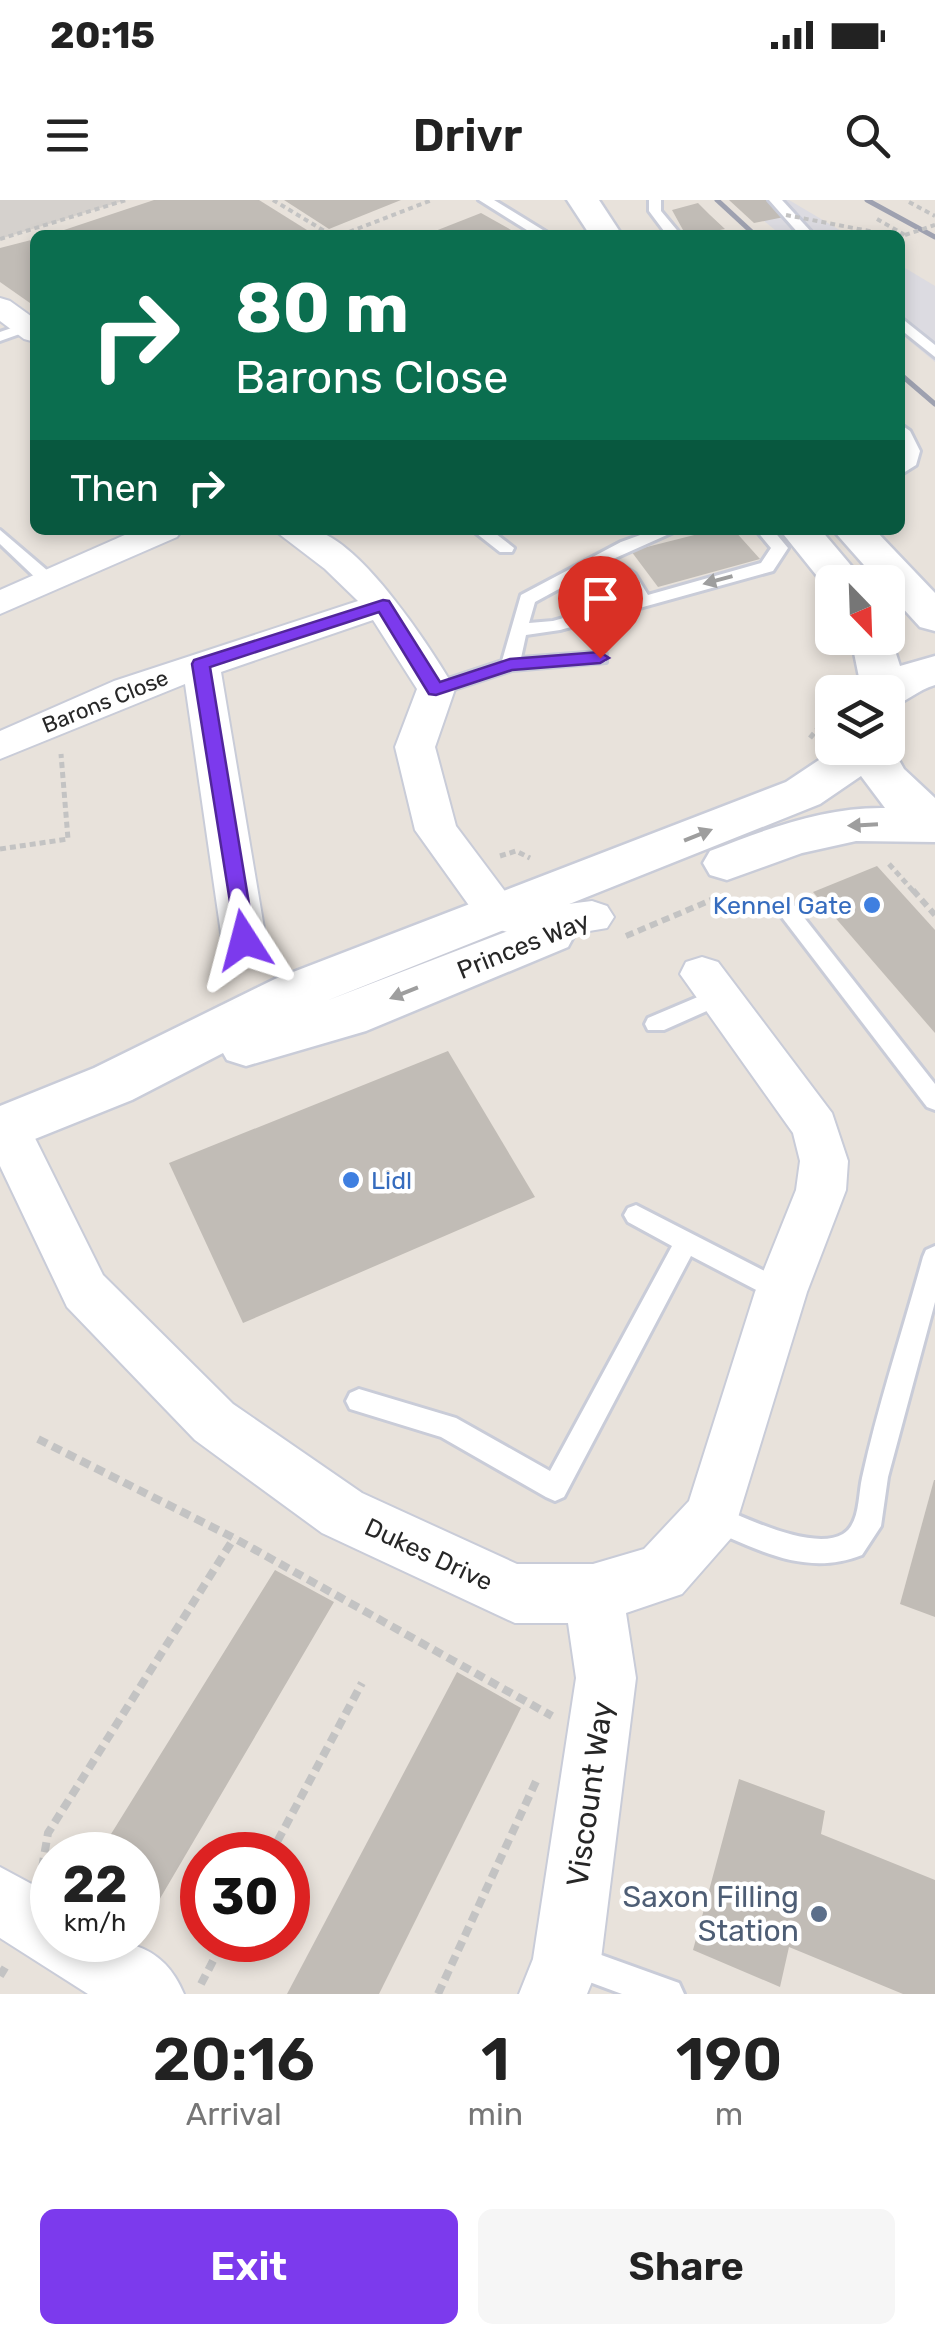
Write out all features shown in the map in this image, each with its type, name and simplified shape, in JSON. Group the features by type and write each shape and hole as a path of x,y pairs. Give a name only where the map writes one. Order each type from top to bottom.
{"street":[{"path":"544,200 561,230"},
{"path":"583,200 603,230"},
{"path":"0,307 20,332"},
{"path":"0,603 155,535"},
{"path":"303,535 360,579 383,605 436,690 414,747 436,830 498,914 536,924 592,918"},
{"path":"804,535 830,565"},
{"path":"859,535 935,618"},
{"name":"Barons Close","path":"0,746 59,718 201,664 383,605"},
{"path":"201,664 244,940"},
{"path":"905,679 935,670"},
{"name":"Princes Way","path":"3,1129 114,1084 292,993 803,793 844,765"},
{"path":"876,765 881,776 906,802 935,823"},
{"name":"Princes Way","path":"114,1084 347,1016 792,838 856,824 935,823"},
{"name":"Dukes Drive","path":"3,1129 85,1292 214,1422 342,1513 515,1594 593,1592 660,1572 712,1517 781,1292 821,1190 824,1161 816,1126 711,985"},
{"name":"Viscount Way","path":"560,1976 606,1678 593,1592"},
{"path":"98,1962 150,1994"}],"lane":[{"path":"485,200 536,230"},
{"path":"654,200 654,211 670,230"},
{"path":"775,200 802,230"},
{"path":"905,326 935,353"},
{"path":"905,434 912,442 912,457 905,468"},
{"path":"0,535 50,581"},
{"path":"487,535 506,548"},
{"path":"510,664 528,599 602,559 658,535"},
{"path":"520,630 554,626 767,567 780,548 768,535"},
{"path":"602,559 629,578 644,601"},
{"path":"436,690 510,664 600,658"},
{"path":"788,912 935,1100"},
{"path":"656,1024 711,985"},
{"path":"636,1215 781,1292"},
{"path":"359,1401 448,1428 555,1488 686,1242"},
{"path":"712,1517 788,1547 824,1552 852,1545 867,1526 875,1477 935,1257"},
{"path":"560,1976 668,1994"}],"path":[{"path":"0,239 126,200"},
{"path":"274,200 323,230"},
{"path":"354,230 432,200"},
{"path":"909,202 935,216"},
{"path":"786,215 864,230"},
{"path":"877,219 894,230"},
{"path":"905,235 935,224"},
{"path":"0,849 68,840 59,718"},
{"path":"872,861 891,864 935,915"},
{"path":"38,1439 234,1538 562,1722"},
{"path":"48,1832 234,1538"},
{"path":"282,1832 362,1683"},
{"path":"438,1994 546,1758"},
{"path":"0,1976 30,1934"},
{"path":"196,1994 213,1962"}],"shaded area":[{"path":"0,200 126,200 0,239"},
{"path":"739,200 789,200 840,230 775,230"},
{"path":"905,268 935,286 935,362 905,337"}],"building":[{"path":"154,200 259,200 307,230 64,230"},
{"path":"284,200 401,200 329,229"},
{"path":"729,200 767,200 784,211 784,217 754,223"},
{"path":"698,203 725,229 683,230 672,210"},
{"path":"481,213 511,230 438,230"},
{"path":"30,240 30,303 0,282 0,248"},
{"path":"694,535 738,535 760,559 658,587 631,551"},
{"path":"877,866 935,930 935,1033 813,892"},
{"name":"Lidl","path":"448,1051 535,1197 243,1323 169,1163"},
{"path":"935,1480 935,1617 900,1604"},
{"path":"275,1570 334,1602 199,1832 180,1832 180,1864 160,1899 160,1832 112,1832"},
{"path":"457,1672 521,1708 379,1994 287,1994 304,1962 310,1962 310,1950"},
{"name":"Saxon Filling Station","path":"739,1779 825,1811 821,1834 935,1880 935,1994 903,1994 789,1947 780,1987 693,1950"}],"railway":[{"path":"717,200 750,230"},
{"path":"867,200 935,237"},
{"path":"905,378 935,404"}],"place":[{"name":"Kennel Gate","path":"872,905"},
{"name":"Lidl","path":"351,1180"},
{"name":"Saxon Filling Station","path":"819,1914"}],"route":[{"path":"244,940 201,664 383,605 436,690 510,664 600,658"}]}
